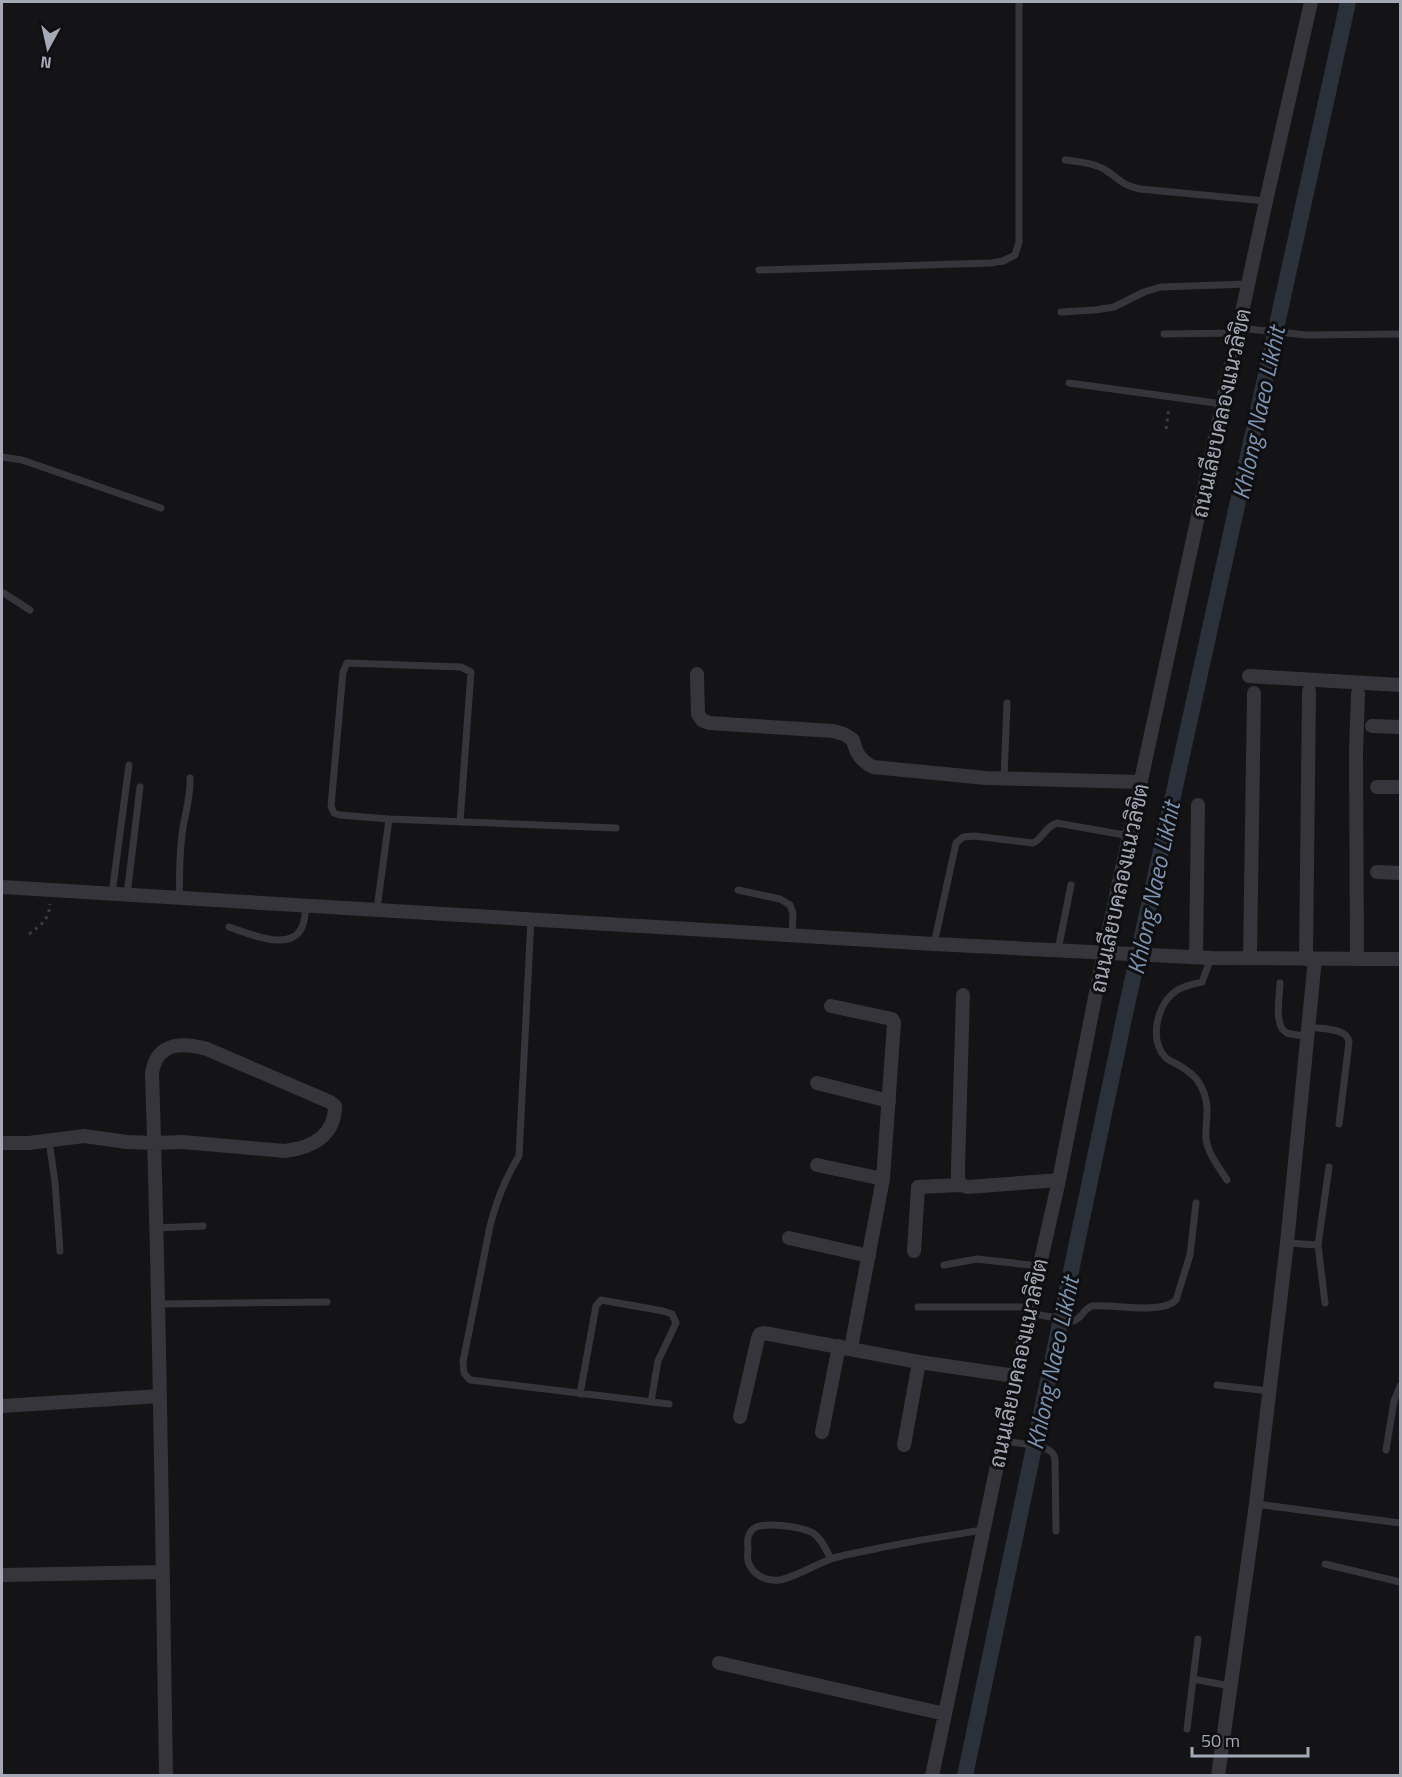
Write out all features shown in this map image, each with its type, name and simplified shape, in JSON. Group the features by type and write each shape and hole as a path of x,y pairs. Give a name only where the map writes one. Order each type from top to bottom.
{"street":[{"name":"ถนนเลียบคลองแนวลิขิต","path":"932,1776 983,1530 1008,1442 1016,1376 1034,1312 1039,1266 1059,1180 1104,952 1223,404 1243,330 1248,284 1311,2"},
{"path":"697,674 698,714 702,720 709,723 833,731 844,734 853,740 856,752 863,762 873,767 1004,779 1141,782"},
{"path":"1249,676 1401,685"},
{"path":"1218,1776 1256,1504 1287,1243 1307,1032 1310,959 1309,691"},
{"path":"1250,958 1254,693"},
{"path":"1357,959 1358,693"},
{"path":"1372,726 1401,727"},
{"path":"1377,787 1401,788"},
{"path":"1197,957 1198,805"},
{"path":"1377,872 1401,873"},
{"path":"2,888 1160,956 1401,959"},
{"path":"961,1185 958,1179 958,1167 963,995"},
{"path":"822,1432 869,1256 883,1179 894,1023 891,1019 831,1006"},
{"path":"2,1143 84,1137 127,1142 154,1143 183,1142 285,1151 300,1149 316,1143 327,1134 335,1106 330,1101 207,1049 192,1045 177,1044 163,1051 153,1068 154,1143 159,1304 166,1776"},
{"path":"817,1083 889,1101"},
{"path":"817,1165 883,1179"},
{"path":"914,1251 918,1187 961,1185 968,1187 1059,1180"},
{"path":"789,1238 869,1256"},
{"path":"740,1417 760,1334 764,1333 920,1362 1016,1376"},
{"path":"904,1445 920,1362"},
{"path":"2,1406 160,1396"},
{"path":"2,1575 163,1572"},
{"path":"719,1663 945,1713"}],"lane":[{"path":"759,270 991,263 1003,261 1015,255 1019,242 1019,2"},
{"path":"1065,160 1097,166 1106,170 1123,185 1140,189 1266,201"},
{"path":"1061,312 1114,307 1144,292 1161,287 1248,284"},
{"path":"1164,334 1243,330 1307,334 1401,334"},
{"path":"1069,383 1223,404"},
{"path":"2,457 22,460 161,508"},
{"path":"2,592 30,610"},
{"path":"460,822 471,672 461,666 347,663 343,672 331,806 334,813 389,819 460,822 616,828"},
{"path":"1004,779 1007,704"},
{"path":"112,894 129,765"},
{"path":"179,898 181,838 184,816 190,798 190,778"},
{"path":"127,895 140,787"},
{"path":"377,909 389,819"},
{"path":"934,944 956,843 963,837 974,836 1033,843 1038,841 1048,827 1054,823 1130,836"},
{"path":"1058,950 1071,885"},
{"path":"738,890 780,899 790,905 793,913 792,936"},
{"path":"229,927 272,940 289,939 297,935 302,928 306,905"},
{"path":"531,920 519,1156 494,1210 462,1362 464,1373 470,1380 669,1404"},
{"path":"1211,958 1202,982 1178,990 1169,997 1160,1012 1157,1042 1166,1058 1194,1075 1203,1090 1207,1100 1208,1147 1227,1179"},
{"path":"1280,983 1279,1022 1282,1029 1288,1033 1344,1032 1348,1037 1340,1124"},
{"path":"49,1141 55,1182 60,1251"},
{"path":"1325,1303 1318,1245 1329,1167"},
{"path":"918,1307 1034,1312 1065,1320 1078,1320 1086,1308 1092,1306 1164,1306 1176,1299 1190,1255 1196,1203"},
{"path":"157,1228 203,1227"},
{"path":"1287,1243 1318,1245"},
{"path":"944,1265 977,1259 1039,1266"},
{"path":"580,1394 596,1306 602,1300 663,1311 672,1314 675,1318 676,1323 658,1361 651,1402"},
{"path":"159,1304 327,1302"},
{"path":"1217,1385 1269,1391"},
{"path":"1386,1450 1394,1401 1401,1386"},
{"path":"1008,1442 1049,1450 1053,1454 1056,1531"},
{"path":"1256,1504 1401,1523"},
{"path":"831,1559 815,1534 803,1529 771,1525 756,1527 750,1532 747,1540 748,1562 755,1574 776,1581 789,1578 831,1559 900,1543 983,1530"},
{"path":"1326,1564 1401,1582"},
{"path":"1187,1729 1198,1639"},
{"path":"1193,1679 1230,1686"}],"path":[{"path":"1166,429 1170,397"},
{"path":"29,934 45,922 50,912 52,891"}],"waterway":[{"name":"Khlong Naeo Likhit","path":"965,1776 1125,1014 1348,2"}]}
